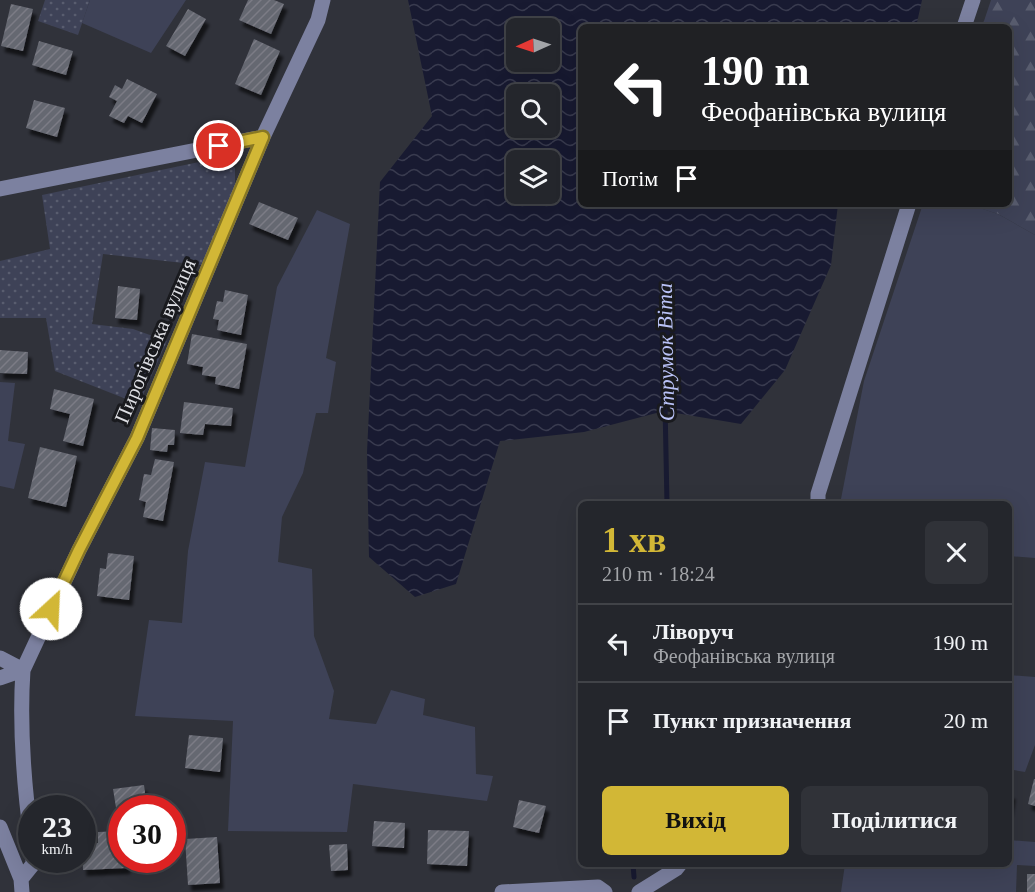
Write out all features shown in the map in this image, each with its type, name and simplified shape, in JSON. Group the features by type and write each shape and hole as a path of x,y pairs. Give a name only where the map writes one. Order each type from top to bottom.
{"street":[{"name":"Пирогівська вулиця","path":"23,670 79,550 137,438 263,137 318,20 323,0"},
{"path":"965,24 973,0"},
{"path":"0,189 263,137"},
{"path":"818,501 818,494 908,207"},
{"path":"0,658 23,670"},
{"path":"0,678 23,670"},
{"path":"23,670 21,705 25,795"},
{"path":"0,827 22,885"},
{"path":"639,892 678,867"},
{"path":"502,892 598,887 605,892"}],"green space":[{"path":"45,0 90,0 78,35 38,21"},
{"path":"90,0 186,0 151,53 82,23"},
{"path":"991,0 1035,0 1035,235 998,214 976,207 1012,207 1012,24 983,24"},
{"path":"223,157 235,168 235,191 201,265 103,254 92,324 133,329 167,341 139,404 55,371 46,318 0,318 0,261 50,249 42,195"},
{"path":"922,207 977,207 998,214 1035,235 1035,558 1012,556 1012,501 841,501 864,381"},
{"path":"317,210 350,224 326,358 336,362 328,413 316,413 303,473 282,517 278,562 312,569 314,636 334,691 329,719 376,724 391,690 425,699 423,715 475,727 476,774 493,776 487,801 353,784 347,832 228,831 233,721 135,716 149,620 182,623 188,551 205,462 245,467 277,287"},
{"path":"0,382 15,383 8,441 25,444 14,489 0,486"},
{"path":"1012,675 1035,677 1035,745 1025,772 1012,770"},
{"path":"1012,840 1035,842 1035,866 1017,865 1016,892 841,892 845,867 1012,867"}],"water":[{"path":"408,0 922,0 917,24 578,24 578,207 838,207 831,265 785,370 741,424 664,411 584,432 500,441 456,584 415,597 369,557 367,452 380,182 432,116"}],"building":[{"path":"248,0 274,0 284,4 271,34 239,20"},
{"path":"11,4 33,9 23,51 1,46"},
{"path":"188,9 206,19 185,56 166,46"},
{"path":"254,39 280,51 261,95 235,84"},
{"path":"39,41 73,51 66,75 32,65"},
{"path":"127,79 157,94 142,123 128,116 124,123 109,116 117,101 109,97 115,85 122,89"},
{"path":"34,100 65,108 57,137 26,128"},
{"path":"259,202 298,218 288,240 249,224"},
{"path":"118,286 140,289 137,320 115,318"},
{"path":"225,290 248,295 241,335 217,330 219,320 213,319 217,301 223,302"},
{"path":"192,334 247,344 239,389 215,384 216,377 202,375 203,367 187,364"},
{"path":"0,350 28,352 27,374 0,373"},
{"path":"54,389 94,399 83,446 63,441 70,414 50,409"},
{"path":"184,402 233,408 231,426 205,424 203,435 180,433"},
{"path":"152,428 175,430 174,445 168,445 167,452 150,450"},
{"path":"40,447 77,456 66,507 28,498"},
{"path":"155,459 174,462 163,521 143,517 146,502 139,500 144,474 151,475"},
{"path":"108,553 134,556 129,600 97,596 100,568 106,569"},
{"path":"189,735 223,738 220,772 185,768"},
{"path":"1035,779 1035,806 1028,804"},
{"path":"144,785 145,795 114,795 113,789"},
{"path":"519,800 546,806 539,833 513,827"},
{"path":"374,821 405,823 404,848 372,846"},
{"path":"428,830 469,831 467,866 427,864"},
{"path":"98,832 108,832 108,869 96,869"},
{"path":"217,837 220,883 188,885 186,839"},
{"path":"347,844 348,870 331,871 329,845"},
{"path":"1027,874 1035,874 1035,892 1027,892"}],"waterway":[{"name":"Струмок Віта","path":"665,404 667,501"},
{"name":"Струмок Віта","path":"633,867 634,877"}],"route":[{"path":"51,609 137,438 263,137 219,146"}]}
